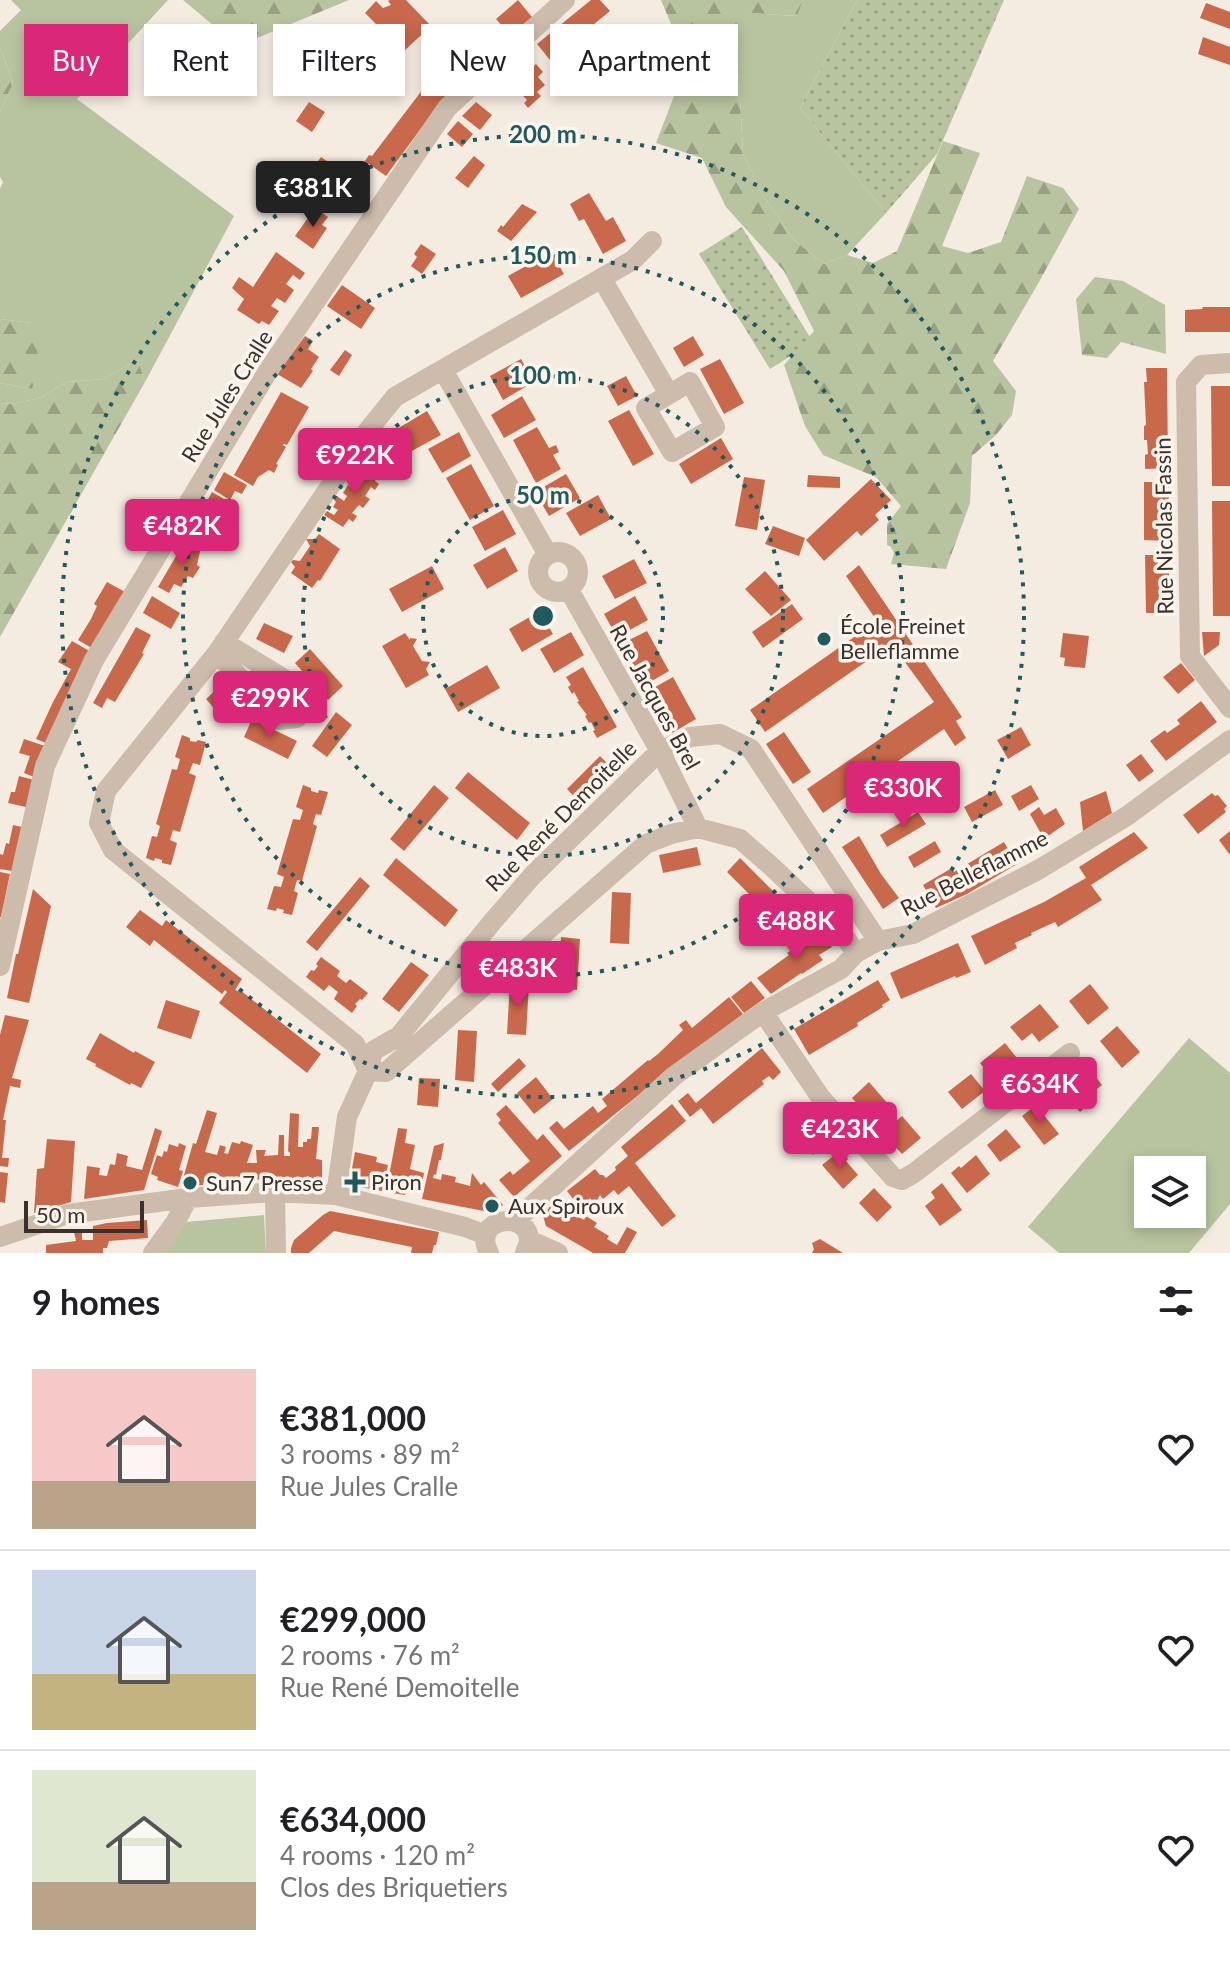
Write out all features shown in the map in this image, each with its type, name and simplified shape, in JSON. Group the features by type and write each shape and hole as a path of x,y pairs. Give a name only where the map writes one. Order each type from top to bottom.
{"street":[{"name":"Rue Jules Cralle","path":"0,966 45,766 94,660 268,371 447,108 565,0"},
{"path":"652,241 633,260 602,279 395,397 369,429 220,648 106,791 99,823 113,850 355,1044 368,1071 386,1072 646,844 671,834 698,828 740,839 842,933 856,953"},
{"path":"602,279 669,394"},
{"name":"Rue Nicolas Fassin","path":"1230,363 1201,365 1186,382 1190,656 1230,708"},
{"path":"443,370 547,553"},
{"path":"564,551 577,563 578,578 569,590 553,592 539,582 537,566 547,553 564,551"},
{"name":"Rue Jacques Brel","path":"569,590 660,751 698,828"},
{"name":"Rue René Demoitelle","path":"336,1195 347,1117 368,1071 373,1051 399,1036 533,875 660,751 690,737 720,734 751,749 878,941"},
{"name":"Rue Belleflamme","path":"484,1246 493,1225 503,1220 515,1221 674,1076 763,1012 841,969 856,953 878,941 913,934 1038,870 1127,816 1228,745"},
{"path":"842,933 863,919"},
{"path":"763,1012 821,1098 893,1177 902,1180 1070,1053"},
{"path":"275,1192 276,1253"},
{"path":"0,1237 68,1214 188,1198 275,1192 336,1195 465,1227 484,1246"},
{"path":"153,1253 175,1223 188,1198"},
{"path":"515,1221 525,1229 527,1246 558,1253"}],"green space":[{"path":"11,0 168,0 128,44 128,24 24,24 24,96 80,96 77,99 234,216 145,382 138,360 103,379 66,382 40,398 11,404 0,403 0,383 32,389 33,323 0,319 0,189 3,182 0,177 0,112 13,83 0,47 0,31 21,10"},
{"path":"183,0 349,0 291,24 273,24 273,31 257,38 257,24 212,24"},
{"path":"661,0 803,0 797,16 752,13 738,24 671,24"},
{"path":"803,0 857,0 800,108 886,213 847,255 824,264 794,240 761,193 743,154 737,24 752,13 796,16"},
{"path":"857,0 1004,0 937,154 886,213 800,108"},
{"path":"0,47 13,83 0,112"},
{"path":"738,63 743,154 761,193 794,240 824,264 847,255 873,263 897,251 943,141 980,153 942,246 968,253 1001,242 1027,176 1063,188 1079,209 993,361 1016,391 1012,415 996,435 972,456 970,503 946,569 891,564 894,553 887,545 887,524 901,506 876,477 823,455 805,426 784,365 814,331 784,271 726,207 702,158 656,143 674,96 738,96"},
{"path":"742,227 813,342 770,369 699,254"},
{"path":"1095,277 1123,281 1165,305 1166,354 1121,342 1107,358 1082,355 1076,299"},
{"path":"0,319 33,323 39,363 32,389 0,383"},
{"path":"138,360 145,382 0,637 0,403 40,398 66,382 103,379"},
{"path":"1189,1038 1230,1073 1230,1204 1189,1253 1059,1253 1028,1227"},
{"path":"264,1215 266,1253 163,1253 186,1222"}],"building":[{"path":"406,0 429,24 421,24 421,35 405,50 405,24 376,24 365,13 376,1 383,8 391,5 388,1"},
{"path":"518,0 532,17 523,24 500,24 496,19"},
{"path":"591,0 600,0 610,11 594,24 562,24"},
{"path":"1206,3 1230,12 1230,29 1200,18"},
{"path":"550,33 550,60 537,44"},
{"path":"1203,37 1230,47 1230,65 1198,54"},
{"path":"536,64 543,72 538,77 545,85 537,92 541,96 528,108 523,96 534,96"},
{"path":"421,92 421,96 449,96 386,176 365,161 369,155 372,156"},
{"path":"309,102 325,112 312,132 296,121"},
{"path":"476,102 492,115 480,130 462,116"},
{"path":"458,121 473,134 462,147 447,134"},
{"path":"474,156 485,165 468,188 455,178"},
{"path":"321,157 358,182 343,203 313,183 320,172 314,167"},
{"path":"589,193 606,221 613,217 626,241 603,254 584,219 579,221 570,204"},
{"path":"522,204 537,212 511,241 497,231"},
{"path":"315,208 328,217 322,225 327,228 313,249 295,236"},
{"path":"421,244 436,254 422,274 411,266"},
{"path":"276,252 305,273 300,280 293,275 286,284 294,290 285,303 277,298 271,306 279,311 269,325 262,321 259,324 237,310 244,299 232,288 239,277 253,287"},
{"path":"551,252 564,274 521,298 508,276"},
{"path":"342,285 375,308 361,329 327,306"},
{"path":"1230,307 1230,332 1185,332 1185,310"},
{"path":"305,336 313,341 308,349 319,357 301,388 277,374"},
{"path":"693,336 704,355 684,367 673,348"},
{"path":"345,350 352,355 339,376 330,370"},
{"path":"521,359 534,382 503,400 490,376"},
{"path":"720,359 744,403 724,414 700,369"},
{"path":"1146,368 1167,368 1168,468 1145,469 1145,455 1148,454 1147,440 1144,440"},
{"path":"626,376 637,396 618,406 607,386"},
{"path":"1211,386 1230,386 1230,486 1212,486"},
{"path":"281,392 309,407 287,445 283,445 286,447 274,473 269,470 258,477 253,486 234,475"},
{"path":"522,396 536,420 504,438 491,415"},
{"path":"629,410 654,454 633,466 608,421"},
{"path":"427,411 441,435 410,452 397,429"},
{"path":"537,427 549,448 556,445 559,452 553,455 561,469 536,483 513,440"},
{"path":"459,432 471,456 442,473 428,449"},
{"path":"721,438 733,459 691,484 679,464"},
{"path":"362,461 381,472 375,481 379,484 375,490 371,487 365,496 370,499 363,508 359,505 352,513 357,516 353,522 349,519 343,527 324,515 327,511 334,515 338,510 333,507 334,500 337,496 344,501 347,496 343,493 348,485 353,488 359,479 355,476 358,471 362,474 366,470 359,465"},
{"path":"471,464 494,506 470,520 446,478"},
{"path":"224,472 247,485 242,494 235,491 230,500 214,490"},
{"path":"566,474 580,498 549,516 535,492"},
{"path":"808,475 840,477 840,488 807,487"},
{"path":"744,477 765,480 757,530 735,526"},
{"path":"871,479 891,500 875,515 879,520 861,536 857,531 824,561 806,540"},
{"path":"1144,482 1169,482 1169,541 1144,540"},
{"path":"212,492 229,502 218,521 201,512"},
{"path":"598,495 611,519 580,536 566,513"},
{"path":"1212,501 1230,501 1230,616 1213,616"},
{"path":"503,510 516,534 485,551 472,527"},
{"path":"773,526 805,538 799,556 765,544"},
{"path":"319,534 340,549 320,581 312,588 291,573 295,567 291,562 300,561 310,546 306,539 315,539"},
{"path":"186,539 201,547 197,565 200,567 193,578 188,576 181,587 174,584 169,593 158,587"},
{"path":"505,547 518,571 487,589 473,565"},
{"path":"1145,555 1169,555 1169,613 1146,613"},
{"path":"634,559 647,583 615,599 602,576"},
{"path":"859,565 962,717 956,721 966,738 955,746 944,729 823,813 807,789 934,702 902,658 908,654 904,649 895,657 887,647 765,732 750,710 877,621 846,576"},
{"path":"432,566 444,589 402,612 389,589"},
{"path":"765,571 791,600 771,616 745,589"},
{"path":"107,582 127,593 95,650 78,640"},
{"path":"152,596 180,613 171,629 143,613"},
{"path":"635,596 648,620 617,637 604,614"},
{"path":"792,604 803,619 763,648 752,632"},
{"path":"540,611 553,634 522,652 509,629"},
{"path":"264,623 293,636 284,653 256,639"},
{"path":"136,627 151,635 144,654 115,702 107,698 102,708 93,703"},
{"path":"647,631 669,671 645,685 621,644"},
{"path":"571,632 584,655 554,673 540,649"},
{"path":"1202,632 1220,632 1219,645 1204,656"},
{"path":"405,633 410,640 417,639 413,646 422,661 430,662 426,669 429,675 406,688 382,646"},
{"path":"1063,633 1089,636 1085,668 1064,666 1065,658 1060,657"},
{"path":"72,641 93,653 46,743 36,739 71,669 58,662"},
{"path":"310,649 343,686 328,700 295,663"},
{"path":"1181,663 1195,680 1178,694 1163,677"},
{"path":"487,665 500,688 458,712 445,689"},
{"path":"583,667 617,727 597,738 574,692 572,694 568,687 571,685 566,677"},
{"path":"673,677 696,719 672,733 648,691"},
{"path":"219,687 241,711 227,723 206,699"},
{"path":"1201,701 1217,722 1166,761 1150,741 1180,724 1177,720"},
{"path":"336,712 352,725 327,757 312,746"},
{"path":"252,719 297,741 288,759 244,737"},
{"path":"1021,727 1031,745 1008,759 997,740"},
{"path":"784,732 811,772 793,784 766,744"},
{"path":"182,735 190,741 206,742 200,765 193,763 189,773 196,776 180,832 173,830 170,840 177,843 171,865 155,858 154,861 146,858 152,836 157,837 160,826 156,824 172,769 177,770 180,759 175,757"},
{"path":"24,739 45,746 34,777 24,773 30,756 19,753"},
{"path":"1141,754 1154,771 1139,782 1126,765"},
{"path":"600,756 615,771 581,804 567,789"},
{"path":"468,772 530,823 517,840 455,788"},
{"path":"19,776 34,780 26,807 8,803"},
{"path":"303,785 318,793 319,790 328,792 321,815 316,814 313,824 317,826 302,881 297,880 294,891 298,893 292,915 277,908 276,911 267,909 274,886 281,887 284,877 277,874 293,819 300,820 303,810 296,807"},
{"path":"434,785 449,798 404,851 390,839"},
{"path":"1031,785 1039,799 1019,811 1011,796"},
{"path":"995,790 1003,805 972,822 964,807"},
{"path":"1106,791 1112,813 1083,831 1080,802"},
{"path":"1212,793 1218,795 1227,806 1224,809 1226,812 1198,834 1183,815"},
{"path":"1039,807 1044,815 1056,808 1065,824 1044,839 1030,814"},
{"path":"918,812 926,824 887,847 880,835"},
{"path":"13,825 22,827 12,871 0,869 0,854 3,855 6,843 9,844"},
{"path":"1230,831 1230,855 1219,840"},
{"path":"1134,832 1148,848 1091,885 1102,900 1058,927 1055,922 1031,933 1015,943 1017,948 985,965 971,936 1044,902 1086,878 1079,867"},
{"path":"859,836 899,898 883,909 842,847"},
{"path":"935,841 941,852 914,868 908,857"},
{"path":"1004,842 1017,864 967,894 936,908 923,885 952,868 954,872"},
{"path":"697,847 701,865 663,873 659,855"},
{"path":"396,858 458,910 445,927 383,875"},
{"path":"740,858 794,912 780,925 727,872"},
{"path":"0,872 10,874 1,917 0,917"},
{"path":"360,877 370,886 317,951 306,942"},
{"path":"33,889 51,906 29,1003 7,998"},
{"path":"612,892 631,893 629,944 610,943"},
{"path":"140,910 162,926 166,920 242,979 235,990 240,990 321,1054 307,1073 219,1003 227,992 225,990 222,994 154,940 150,946 126,927"},
{"path":"819,928 832,947 819,955 823,960 771,994 757,978"},
{"path":"561,937 580,939 577,990 558,988"},
{"path":"958,943 971,972 901,999 890,973"},
{"path":"321,957 340,971 337,976 346,983 350,979 368,993 355,1004 357,1006 352,1013 334,999 338,992 329,985 324,991 306,977 318,966 316,964"},
{"path":"411,962 429,975 399,1012 382,999"},
{"path":"878,980 890,1000 857,1023 858,1026 809,1055 794,1029"},
{"path":"751,981 765,998 744,1013 731,997"},
{"path":"510,983 529,984 526,1035 507,1034"},
{"path":"1090,984 1109,1008 1088,1025 1069,1001"},
{"path":"729,997 743,1014 569,1151 549,1128 557,1121 564,1129 593,1106 598,1113 607,1106 602,1099 683,1030 679,1025 686,1020 692,1028"},
{"path":"166,1000 200,1011 191,1039 157,1028"},
{"path":"1040,1004 1059,1027 1039,1042 1032,1033 1022,1041 1010,1027"},
{"path":"5,1015 29,1020 12,1078 21,1080 20,1088 10,1086 3,1120 6,1120 2,1158 9,1158 8,1167 0,1166 0,1035"},
{"path":"1117,1026 1140,1052 1122,1068 1100,1041"},
{"path":"458,1030 477,1031 474,1082 455,1080"},
{"path":"100,1033 155,1062 141,1088 130,1085 86,1059"},
{"path":"1005,1043 1021,1063 996,1083 980,1063"},
{"path":"762,1048 781,1072 773,1080 769,1076 762,1081 764,1084 713,1124 701,1108 690,1117 678,1101 688,1093 696,1103"},
{"path":"519,1058 526,1066 498,1092 491,1084"},
{"path":"1090,1069 1102,1085 1083,1100 1087,1106 1080,1112 1070,1100 1076,1095 1069,1086"},
{"path":"971,1074 985,1091 962,1109 948,1092"},
{"path":"536,1077 553,1099 534,1114 517,1093"},
{"path":"419,1078 440,1079 438,1107 417,1105"},
{"path":"869,1082 889,1105 872,1120 852,1098"},
{"path":"672,1104 686,1121 635,1163 676,1216 662,1227 629,1186 618,1195 614,1190 603,1199 600,1195 595,1204 590,1198 585,1203 583,1200 577,1204 567,1191 595,1169 606,1178 616,1170 615,1167 628,1156 621,1147"},
{"path":"506,1105 537,1140 543,1134 562,1156 514,1197 499,1180 510,1171 513,1175 530,1161 498,1123 501,1120 496,1114"},
{"path":"1036,1105 1059,1134 1044,1145 1022,1116"},
{"path":"207,1110 217,1113 205,1152 217,1155 220,1145 226,1147 224,1153 228,1154 232,1142 240,1144 241,1141 253,1145 247,1163 257,1163 256,1150 266,1150 264,1156 278,1155 279,1135 284,1135 284,1156 290,1156 290,1113 299,1114 298,1147 303,1147 303,1142 311,1139 312,1127 319,1127 316,1159 322,1160 322,1180 283,1177 229,1182 216,1178 215,1183 204,1180 203,1185 181,1186 193,1143 196,1144"},
{"path":"902,1116 921,1138 902,1154 883,1133"},
{"path":"808,1118 815,1125 818,1123 829,1141 813,1155 793,1132"},
{"path":"155,1128 162,1131 144,1190 84,1199 87,1166 100,1168 99,1175 107,1176 110,1164 115,1165 117,1153 128,1156 126,1166 142,1170"},
{"path":"398,1128 407,1129 405,1143 415,1145 410,1169 424,1173 421,1191 416,1190 416,1193 386,1192"},
{"path":"1006,1129 1021,1147 1000,1162 987,1145"},
{"path":"47,1139 75,1141 71,1202 34,1213 37,1169 44,1168"},
{"path":"179,1143 186,1146 178,1187 157,1180 158,1177 151,1174 157,1155 162,1157 169,1144 178,1147"},
{"path":"444,1143 433,1178 441,1180 442,1174 456,1177 455,1182 470,1186 472,1173 503,1205 489,1212 422,1199 434,1146"},
{"path":"841,1150 858,1175 843,1189 822,1165"},
{"path":"355,1152 377,1157 376,1162 388,1165 382,1191 349,1185"},
{"path":"976,1155 990,1174 967,1193 951,1173"},
{"path":"0,1172 8,1173 5,1203 0,1202"},
{"path":"942,1183 962,1210 940,1226 925,1206 935,1198 931,1192"},
{"path":"874,1188 892,1207 877,1222 859,1203"},
{"path":"558,1199 570,1212 572,1209 579,1212 577,1216 584,1220 586,1216 597,1223 594,1227 617,1245 627,1227 637,1232 625,1253 593,1253 546,1226 543,1216"},
{"path":"330,1211 439,1232 436,1245 432,1253 411,1253 412,1247 334,1231 309,1253 291,1253 294,1240"},
{"path":"147,1220 148,1238 109,1241 103,1253 46,1253 46,1245 76,1241 74,1232 82,1229 82,1240 93,1240 93,1226"},
{"path":"820,1239 843,1253 812,1253 812,1243"}],"place":[{"name":"École Freinet Belleflamme","path":"824,639"},
{"name":"Piron","path":"355,1182"},
{"name":"Sun7 Presse","path":"190,1183"},
{"name":"Aux Spiroux","path":"492,1206"}]}
